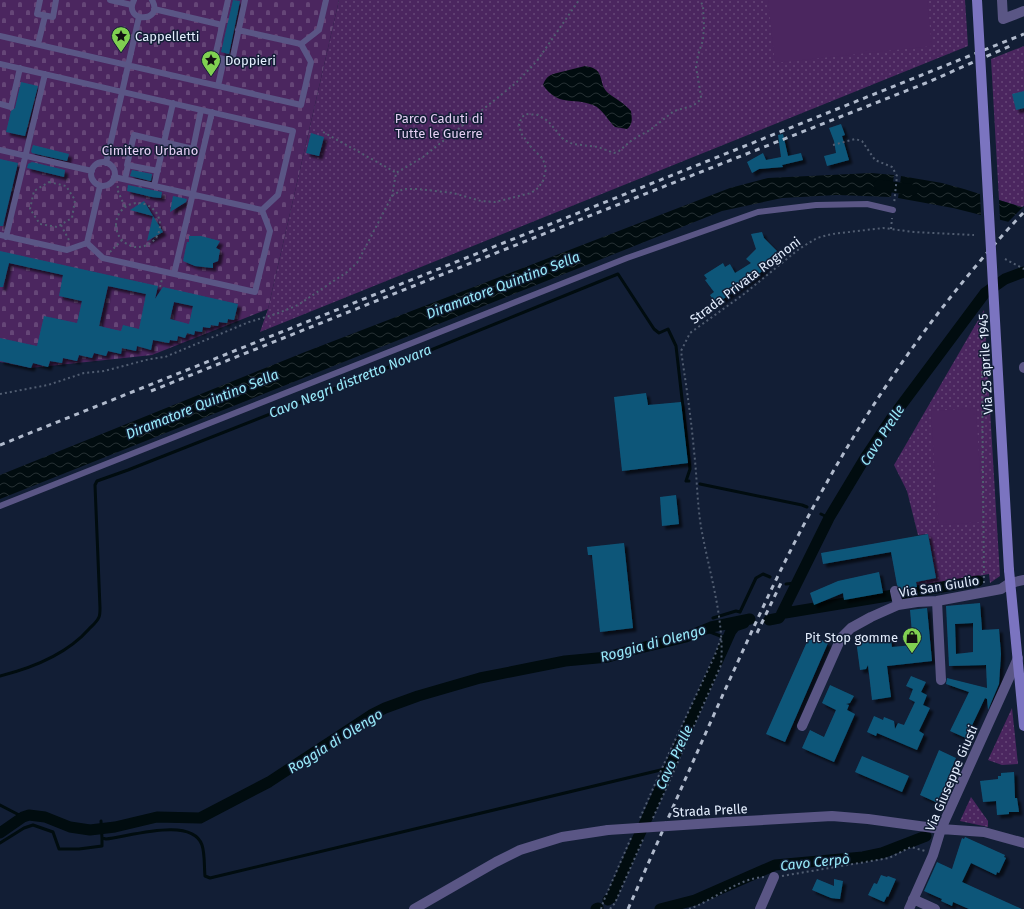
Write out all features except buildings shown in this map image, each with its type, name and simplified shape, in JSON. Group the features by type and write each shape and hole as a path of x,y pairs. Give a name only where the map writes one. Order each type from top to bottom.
{"street":[{"name":"Via 25 aprile 1945","path":"977,0 1009,570 1024,726"},
{"path":"1002,0 1003,19 1024,11"},
{"name":"Via San Giulio","path":"802,726 841,638 851,628 871,617 896,598 917,602 937,601 1001,589 1010,582 1024,580"},
{"path":"937,601 941,680"},
{"name":"Via Giuseppe Giusti","path":"911,904 933,855 941,829 1018,658"},
{"name":"Strada Prelle","path":"414,909 520,850 562,837 608,830 832,816 868,819 941,829 984,832 1024,843"},
{"path":"760,909 774,877"},
{"path":"911,904 935,909"}],"lane":[{"path":"40,0 37,14 53,17 56,0"},
{"path":"110,0 133,2 134,14 139,17 149,17 154,9 152,0"},
{"path":"228,0 215,57 232,61 245,0"},
{"path":"301,44 319,30 326,0"},
{"path":"154,9 222,25"},
{"path":"38,44 45,16"},
{"path":"106,163 139,17"},
{"path":"0,36 301,105 311,62 301,44 238,30"},
{"path":"218,86 224,59"},
{"path":"0,64 293,131 278,196 262,210"},
{"path":"0,104 11,107 20,68"},
{"path":"44,74 25,156 2,236 67,250 88,243"},
{"path":"154,186 173,104"},
{"path":"201,110 193,149 134,135 128,165 120,178 104,186 100,186 94,182 92,178 92,171 99,163 106,163 112,166 120,178 262,210"},
{"path":"174,274 212,112"},
{"path":"0,150 92,171"},
{"path":"128,165 158,171"},
{"path":"88,243 100,186"},
{"path":"0,506 627,258 758,212 816,205 867,204 892,210"},
{"path":"88,243 104,258 256,292 270,231 262,210"}],"path":[{"path":"396,172 423,157 516,83 537,61 579,0"},
{"path":"392,196 403,190 418,189 454,193 481,201 495,202 531,193 538,188 543,181 546,169 543,159 521,134 519,124 522,117 526,114 538,115 548,121 564,140 573,144 598,147 614,153 632,140 650,130 674,111 697,103 700,96 696,67 703,40 704,27 703,6 700,0"},
{"path":"323,132 396,172"},
{"path":"833,145 854,139 862,142 875,160 892,167 897,176 894,197"},
{"path":"0,394 48,385 84,373 104,371 150,359 165,357 264,317 298,305 347,272 357,262 392,196 396,172"},
{"path":"120,178 117,189 124,207"},
{"path":"49,182 66,186 76,200 72,218 61,225 57,227 40,224 30,209 34,191 49,182"},
{"path":"135,203 145,204 154,210 160,220 156,238 146,246 140,247 133,247 122,240 116,229 116,222 124,207 135,203"},
{"path":"61,225 73,248"},
{"name":"Strada Privata Rognoni","path":"650,824 721,665 722,658 721,630 701,526 697,497 694,449 681,351 690,333 817,238 832,234 883,228 914,232 974,234"},
{"path":"104,258 122,240"},
{"path":"1006,259 1024,269"},
{"path":"985,592 983,573 982,369 989,369"},
{"name":"Strada Privata Rognoni","path":"638,823 662,766 692,705 721,637"},
{"path":"610,909 615,903 647,831"},
{"path":"601,909 631,837"},
{"path":"689,909 756,877 774,877 889,858 911,847 922,849 933,855"}],"green space":[{"name":"Cimitero Urbano","path":"0,0 339,0 268,309 152,355 30,368 0,362"},
{"name":"Parco Caduti di Tutte le Guerre","path":"339,0 965,0 968,46 260,332 268,309"},
{"path":"768,0 927,0 932,46 775,63"},
{"path":"1024,46 1024,206 1022,207 999,200 991,59"},
{"path":"984,310 1000,576 990,583 989,574 917,587 916,582 936,578 928,534 918,535 907,491 894,465"},
{"path":"976,408 983,522 938,525 931,411"},
{"path":"1012,708 1018,764 1002,765 988,760"},
{"path":"971,797 988,821 988,827 960,821"}],"water":[{"path":"585,66 596,70 599,73 603,85 608,93 623,103 631,111 632,119 627,129 615,127 597,107 585,103 560,99 549,92 543,85 546,79 553,74"},
{"path":"871,173 894,175 891,197 837,195 782,198 722,211 0,499 0,475 305,352 730,188 768,178"},
{"path":"901,176 942,183 1024,208 1009,222 953,208 898,198"}],"pier":[{"path":"980,193 999,198 1000,221 981,216"},
{"path":"1024,206 1023,228 1007,223"}],"waterway":[{"name":"Diramatore Quintino Sella","path":"879,185 913,190"},
{"name":"Cavo Prelle","path":"769,620 779,618 781,615 829,518 865,458 891,419 985,293 1005,279 1024,272"},
{"name":"Cavo Negri distretto Novara","path":"0,676 24,669 60,653 80,638 94,624 100,615 95,485 97,481 379,371 618,274 654,329 659,333 668,329 676,346 690,469 686,481 689,481"},
{"name":"Cavo Negri distretto Novara","path":"700,484 807,507"},
{"name":"Cavo Negri distretto Novara","path":"821,514 829,518"},
{"path":"713,618 736,611 740,612 756,578 763,574 770,577"},
{"name":"Roggia di Olengo","path":"785,613 978,581"},
{"path":"786,584 796,583"},
{"name":"Roggia di Olengo","path":"0,833 23,817 29,815 45,817 70,827 90,830 115,827 157,817 200,818 269,782 371,715 385,708 418,696 480,678 565,661 608,657 686,637 711,627 750,619"},
{"name":"Cavo Prelle","path":"608,900 611,898 731,631 735,626 744,623"},
{"path":"705,630 728,639"},
{"path":"101,821 102,838 106,839 158,830 186,832 196,836 203,849 205,876 210,878 669,768"},
{"path":"0,805 23,817"},
{"path":"0,843 24,828 33,825 53,832 59,849 79,849 102,846 102,838"},
{"name":"Cavo Cerpò","path":"660,909 695,900 775,865 863,857 882,853 926,836"}],"railway":[{"path":"0,445 1024,34"},
{"path":"151,391 926,83 1010,46"},
{"path":"628,909 758,617 798,535 831,474 855,434 906,356 963,282 1024,212"},
{"path":"757,633 782,581"}],"place":[{"name":"Cappelletti","path":"121,53"},
{"name":"Doppieri","path":"211,77"},
{"name":"Pit Stop gomme","path":"912,654"}]}
